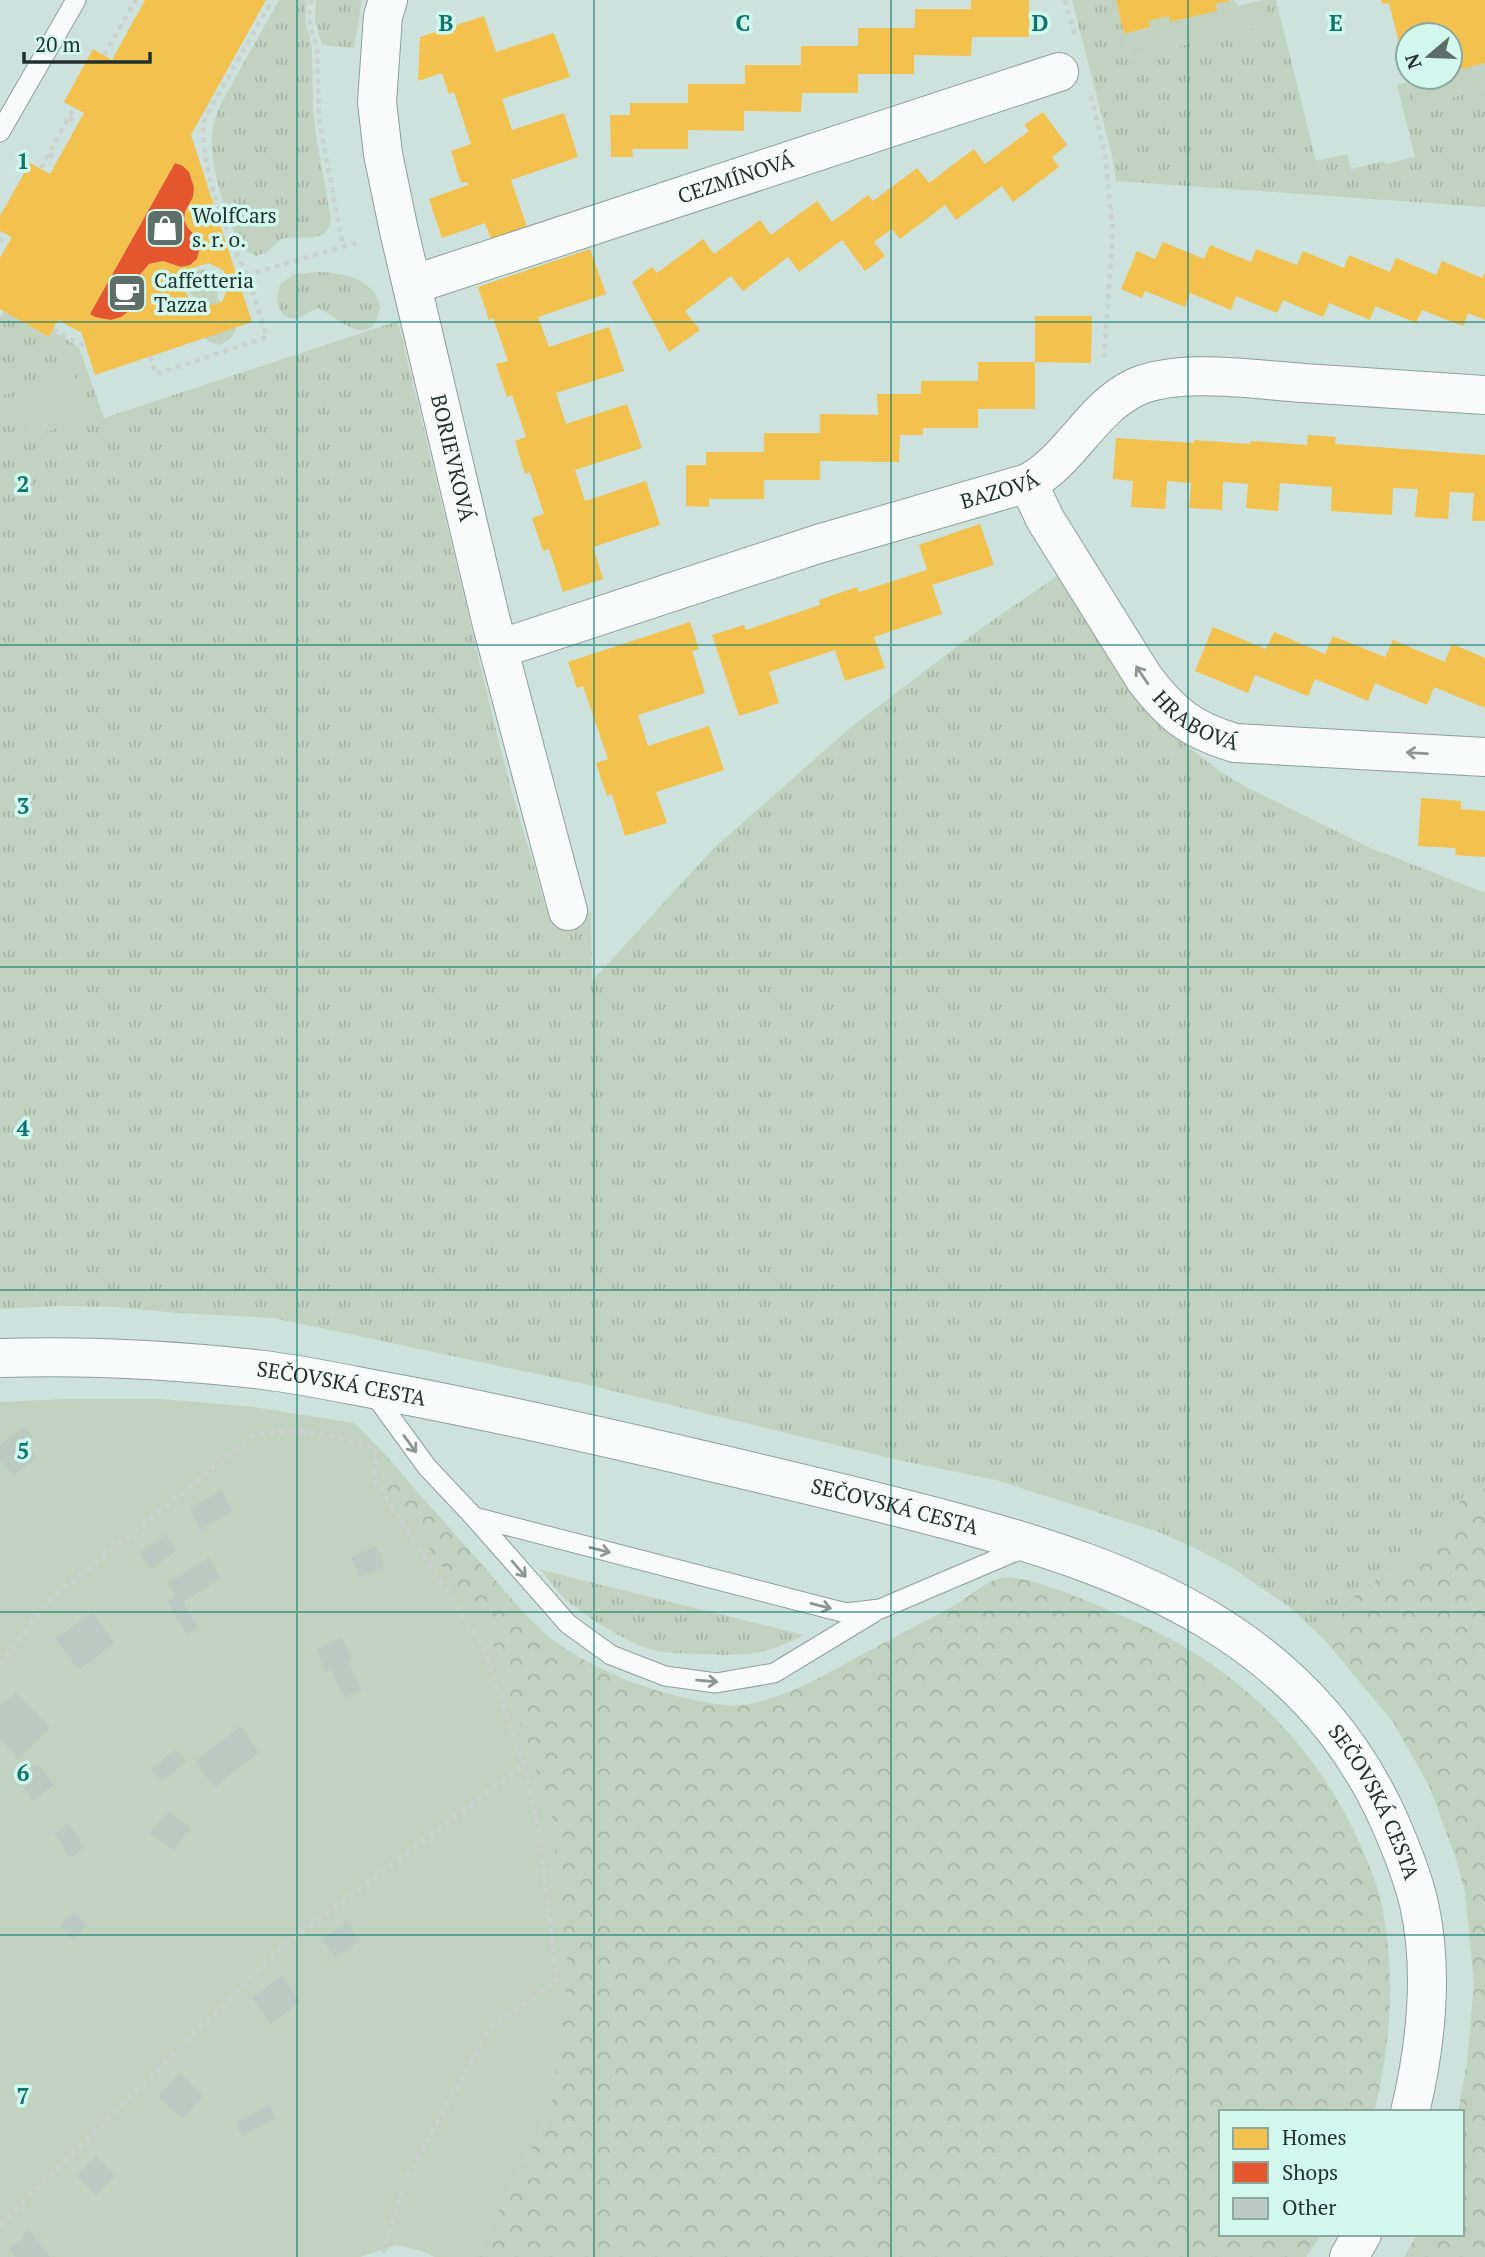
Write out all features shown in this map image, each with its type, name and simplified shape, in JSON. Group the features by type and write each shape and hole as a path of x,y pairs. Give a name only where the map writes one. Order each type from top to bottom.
{"street":[{"name":"BORIEVKOVÁ","path":"388,0 383,16 377,102 383,154 499,649 568,911"},
{"name":"CEZMÍNOVÁ","path":"412,285 1074,81"},
{"name":"BAZOVÁ","path":"499,649 818,544 1028,483 1058,462 1104,409 1135,388 1156,381 1209,377 1485,395"},
{"name":"HRABOVÁ","path":"1028,483 1045,519 1143,678 1161,701 1185,722 1209,736 1235,743 1485,757"},
{"name":"SEČOVSKÁ CESTA","path":"0,1358 61,1356 153,1360 267,1371 371,1389 616,1439 883,1502 1033,1544 1116,1574 1169,1597 1215,1623 1253,1649 1287,1676 1312,1701 1348,1745 1398,1839 1420,1907 1425,1949 1426,1994 1417,2084 1410,2110"},
{"path":"1349,2257 1361,2236"}],"lane":[{"path":"0,132 76,0"},
{"path":"371,1389 427,1467 568,1625 611,1655 665,1676 716,1683 774,1672 880,1609 1033,1544"},
{"path":"474,1517 846,1613 880,1609"}],"path":[{"path":"104,55 135,0"},
{"path":"150,356 156,374 267,337 247,275 220,212 205,155 202,132 205,118 272,0"},
{"path":"311,0 311,29 317,48 320,132 343,247"},
{"path":"1065,0 1076,38"},
{"path":"1074,81 1105,155 1111,206 1112,231 1104,362"},
{"path":"41,168 74,108"},
{"path":"69,118 78,124"},
{"path":"49,154 58,160"},
{"path":"247,275 399,231"},
{"path":"0,242 5,233"},
{"path":"53,329 86,347"},
{"path":"0,1665 45,1604 251,1437 269,1431 318,1432 376,1448 374,1479 482,1645 524,1765 538,1826 558,1980 489,2030 405,2181 382,2257"},
{"path":"0,2225 282,1947 524,1765"}],"green space":[{"path":"279,0 307,0 305,19 312,48 313,110 331,219 325,233 319,236 281,239 267,252 256,256 240,244 227,213 215,169 212,134 221,104"},
{"path":"316,0 362,0 354,48 322,45 315,21"},
{"path":"1072,0 1116,0 1130,58 1269,24 1264,0 1276,0 1316,161 1347,154 1351,169 1415,157 1398,91 1412,91 1416,106 1485,89 1485,207 1116,181 1112,155"},
{"path":"1234,0 1238,6 1264,0 1270,24 1130,58 1124,34 1150,28 1148,21 1169,16 1171,22 1217,11 1216,4"},
{"path":"1485,63 1485,89 1415,107 1411,91 1464,91 1464,69"},
{"path":"205,269 217,277 217,298 237,322 232,336 219,345 208,341 204,336 211,309 209,304 192,296 187,283 192,273"},
{"path":"319,272 347,276 371,289 380,306 376,320 370,328 354,329 318,308 297,318 282,313 277,296 280,285 294,274"},
{"path":"4,311 48,337 52,331 79,347 104,418 398,321 511,789 551,924 591,912 592,981 713,849 851,727 983,627 1060,574 1158,718 1182,742 1221,772 1371,848 1485,893 1485,1488 1461,1499 1446,1528 1420,1556 1359,1590 1324,1639 1288,1606 1231,1567 1195,1548 1156,1531 996,1480 898,1460 580,1383 274,1318 116,1307 0,1309 0,396 17,390 33,436 89,417 19,389 14,375 0,380 0,317"},
{"path":"73,371 89,417 33,436 17,391 0,396 0,380 14,375 20,389"},
{"path":"161,1399 254,1407 354,1423 383,1452 381,1465 385,1485 490,1634 552,1816 568,1969 551,2111 474,2257 434,2257 397,2245 360,2257 0,2257 0,1402"},
{"path":"383,1452 514,1602 555,1642 595,1666 657,1691 729,1705 771,1699 826,1674 950,1608 990,1582 1013,1578 1058,1590 1153,1630 1221,1671 1252,1696 1280,1723 1305,1753 1329,1786 1349,1821 1380,1897 1388,1951 1388,2032 1374,2110 1219,2110 1219,2236 1321,2236 1306,2257 474,2257 551,2111 381,1465"},
{"path":"1485,1488 1485,2257 1404,2257 1416,2236 1464,2236 1464,2110 1458,2110 1467,2062 1474,1984 1465,1892 1455,1856 1429,1786 1393,1722 1324,1639 1359,1590 1420,1556 1446,1528 1461,1499"},
{"path":"541,1570 804,1635 778,1647 744,1654 657,1651 629,1640 580,1610 562,1596"}],"building: Homes":[{"path":"145,0 266,0 191,135 252,322 95,375 81,331 58,320 49,337 0,309 0,258 12,237 0,231 0,216 30,163 50,174 84,113 64,102 93,49 112,60","holes":["175,163 189,172 194,187 184,220 198,239 200,246 197,259 190,265 181,267 163,261 149,264 139,276 138,295 129,311 111,320 95,317 90,314","208,263 223,270 229,285 222,302 204,307 193,303 186,293 184,282 193,268"]},
{"path":"971,0 1029,0 1029,37 972,37 971,56 914,55 914,74 858,74 858,93 802,93 801,112 744,111 744,131 688,130 688,149 632,149 633,157 611,157 610,115 630,115 630,103 688,103 688,84 745,84 745,65 801,65 801,46 858,46 858,28 915,28 915,9 971,9"},
{"path":"1116,0 1230,1 1216,4 1217,11 1170,22 1169,16 1148,21 1151,27 1124,34"},
{"path":"1381,0 1485,0 1485,63 1464,69 1464,21 1394,23 1389,3 1382,4"},
{"path":"484,16 496,52 554,33 570,77 502,99 512,130 564,113 578,157 511,180 529,233 493,245 485,223 442,238 429,199 468,185 467,182 461,183 451,151 471,144 454,92 449,94 442,73 418,81 420,37"},
{"path":"1043,112 1067,145 1052,157 1059,167 1013,202 1002,186 956,220 945,205 900,239 892,229 874,242 885,256 865,271 842,240 799,272 788,257 743,291 731,276 685,311 700,330 669,352 632,282 652,267 657,273 703,239 714,254 760,220 771,235 817,201 832,222 868,195 873,201 917,168 929,183 974,149 985,164 1029,131 1024,125"},
{"path":"1163,242 1204,259 1210,245 1251,262 1256,249 1297,265 1303,251 1344,268 1349,255 1390,272 1396,258 1436,275 1442,261 1482,278 1485,272 1485,320 1468,313 1463,326 1422,310 1416,323 1375,306 1370,320 1329,303 1323,317 1283,300 1277,313 1236,296 1231,310 1190,293 1185,307 1145,291 1142,298 1121,289 1137,251 1155,259"},
{"path":"590,249 606,294 538,317 549,347 609,327 624,371 556,393 566,424 627,404 642,448 575,470 585,501 646,481 660,525 593,547 603,579 563,592 549,549 543,551 532,518 544,514 530,472 525,474 515,441 526,437 512,395 507,397 496,364 508,361 493,318 489,320 478,287"},
{"path":"1035,316 1092,316 1091,363 1035,362"},
{"path":"978,362 1035,362 1035,409 978,409 978,428 923,428 923,435 900,435 899,462 820,461 820,480 764,480 764,499 709,499 709,507 686,506 686,465 706,465 706,452 764,452 764,433 820,433 820,414 878,415 877,394 921,394 921,381 978,381"},
{"path":"1308,435 1336,437 1335,444 1485,455 1485,521 1472,521 1474,493 1450,492 1448,519 1415,517 1418,489 1393,488 1392,515 1331,511 1332,487 1280,483 1278,511 1246,508 1248,484 1223,482 1222,510 1189,508 1191,483 1167,481 1165,509 1131,507 1133,481 1113,479 1116,438 1194,443 1194,440 1250,444 1251,441 1307,445"},
{"path":"980,524 994,565 932,585 942,614 874,637 885,668 845,681 835,650 769,672 779,703 739,716 712,635 744,625 746,630 820,605 819,600 857,587 859,592 927,570 919,545"},
{"path":"690,622 699,649 692,651 705,693 638,715 648,746 709,726 724,770 656,792 667,823 625,836 612,794 607,796 596,763 608,759 583,686 577,688 568,662"},
{"path":"1213,627 1266,649 1274,632 1325,654 1333,636 1385,657 1393,640 1445,662 1452,644 1485,658 1485,708 1434,687 1427,705 1375,683 1368,701 1315,679 1308,696 1255,675 1248,693 1195,671"},
{"path":"1421,798 1461,801 1461,809 1485,811 1485,857 1455,855 1456,848 1418,846"}],"building: Shops":[{"path":"175,163 189,172 194,187 184,220 198,239 200,246 197,259 190,265 181,267 163,261 149,264 139,276 138,295 129,311 111,320 95,317 90,314"}],"building: Other":[{"path":"24,1426 33,1438 25,1442 37,1458 13,1476 0,1460 0,1445"},
{"path":"221,1490 233,1511 201,1530 189,1509"},
{"path":"166,1534 177,1550 151,1568 139,1553"},
{"path":"376,1546 385,1566 360,1578 351,1557"},
{"path":"208,1557 221,1578 183,1602 198,1627 187,1635 167,1602 175,1596 168,1583"},
{"path":"93,1612 115,1644 78,1670 56,1639"},
{"path":"342,1637 352,1659 348,1661 362,1690 344,1698 331,1670 326,1672 316,1649"},
{"path":"16,1692 50,1727 18,1758 0,1740 0,1705"},
{"path":"240,1726 260,1752 215,1787 195,1762"},
{"path":"175,1749 186,1761 161,1782 151,1770"},
{"path":"37,1763 54,1785 33,1801 17,1778"},
{"path":"168,1811 191,1828 174,1851 150,1833"},
{"path":"68,1823 85,1849 70,1858 54,1833"},
{"path":"74,1912 87,1926 74,1940 59,1926"},
{"path":"347,1922 361,1941 335,1958 322,1939"},
{"path":"281,1976 301,2002 271,2024 252,1998"},
{"path":"180,2073 204,2096 183,2119 159,2096"},
{"path":"269,2105 276,2118 243,2136 235,2123"},
{"path":"96,2156 116,2175 96,2195 76,2175"},
{"path":"29,2229 50,2257 16,2257 9,2247 24,2237 22,2235"}],"place":[{"name":"WolfCars s. r. o.","path":"165,228"},
{"name":"Caffetteria Tazza","path":"127,293"}]}
